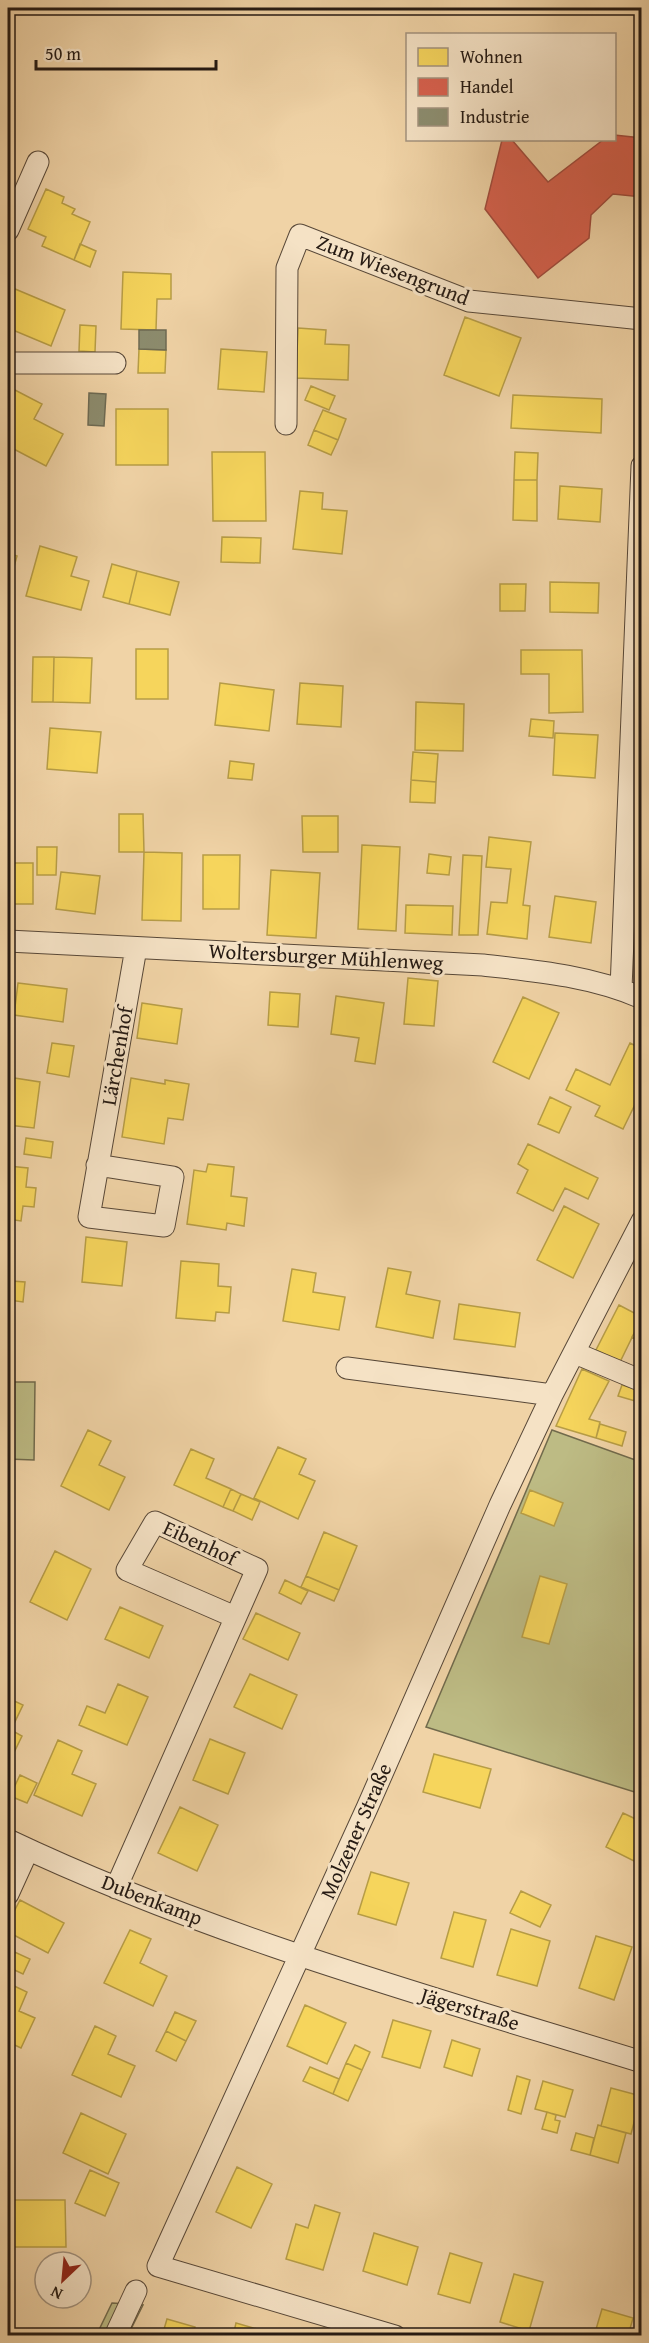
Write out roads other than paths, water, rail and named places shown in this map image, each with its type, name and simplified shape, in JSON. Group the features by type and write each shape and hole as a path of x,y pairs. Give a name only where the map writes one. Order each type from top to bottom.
{"street":[{"path":"8,230 38,162"},
{"name":"Zum Wiesengrund","path":"286,424 287,268 300,235 469,301 642,319"},
{"path":"8,363 115,363"},
{"path":"621,989 642,466"},
{"name":"Woltersburger Mühlenweg","path":"8,942 483,965 558,973 621,989 642,998"},
{"name":"Lärchenhof","path":"97,1165 136,948"},
{"name":"Molzener Straße","path":"395,2336 158,2266 500,1505 552,1395 642,1221"},
{"path":"575,1353 642,1381"},
{"path":"347,1368 552,1395"},
{"name":"Eibenhof","path":"116,1888 257,1569 155,1522 127,1569 235,1617"},
{"name":"Dubenkamp","path":"8,1840 116,1888 298,1956"},
{"path":"8,1894 28,1850"},
{"name":"Jägerstraße","path":"298,1956 642,2062"},
{"path":"115,2336 135,2291"}]}
